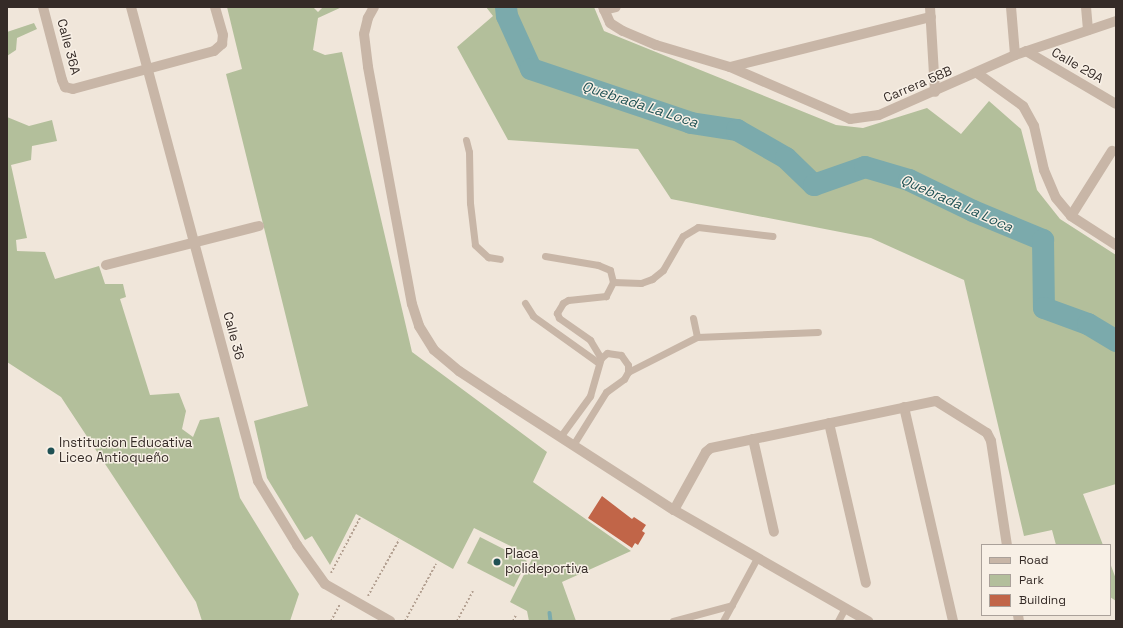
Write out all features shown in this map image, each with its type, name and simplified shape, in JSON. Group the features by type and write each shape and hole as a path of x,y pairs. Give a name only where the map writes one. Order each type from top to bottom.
{"street":[{"name":"Calle 36A","path":"43,7 65,87 73,89 146,69"},
{"name":"Calle 36","path":"131,7 146,69 195,243 258,481 297,545 325,584 390,621"},
{"path":"146,69 214,51 222,44 223,40 215,7"},
{"path":"374,7 368,18 364,34 368,67 412,304 419,326 434,350 459,371 674,510 868,621"},
{"path":"604,8 616,7"},
{"path":"1011,7 1015,55"},
{"path":"1086,7 1088,30"},
{"name":"Carrera 58B","path":"604,8 610,23 656,45 730,67 850,119 879,115 935,92 1015,55 1116,20"},
{"path":"730,67 931,12 935,92"},
{"name":"Calle 29A","path":"1026,51 1116,104"},
{"path":"977,73 1023,106 1034,126 1044,170 1056,198 1071,216 1116,246"},
{"path":"1071,216 1112,151"},
{"path":"106,266 259,226"},
{"path":"674,510 706,452 711,448 936,401 943,403 987,433 991,441 1007,544"},
{"path":"904,407 953,621"},
{"path":"829,423 866,583"},
{"path":"753,439 774,532"}],"lane":[{"path":"466,140 469,152 470,203 475,245 488,257 500,259"},
{"path":"613,282 640,283 652,278 663,270 683,236 698,227 772,236"},
{"path":"544,256 604,267 610,270 613,282 606,296 568,300 563,302 556,313 559,318 590,340 600,360"},
{"path":"525,303 533,316 600,360"},
{"path":"693,318 697,337"},
{"path":"628,372 697,337 818,332"},
{"path":"560,437 590,396 600,360 607,353 621,355 628,365 628,372 624,379 606,392 573,445"},
{"path":"723,621 757,558"},
{"path":"673,621 732,606"},
{"path":"838,621 845,608"}],"path":[{"path":"325,584 360,518"},
{"path":"363,606 399,540"},
{"path":"404,621 436,564"},
{"path":"457,621 473,591"},
{"path":"331,621 344,596"},
{"path":"513,621 516,615"}],"green space":[{"path":"227,7 313,7 318,12 323,7 342,7 318,18 313,50 325,55 342,52 412,352 547,452 533,482 631,551 562,582 576,621 529,621 527,611 510,602 533,557 474,528 453,569 356,514 330,565 312,536 305,540 267,478 254,421 308,406 226,74 242,69"},
{"path":"486,7 594,7 604,31 836,125 863,128 927,108 961,134 989,101 1021,129 1037,190 1060,219 1116,255 1116,484 1083,494 1103,544 1056,544 1052,530 1024,536 964,280 871,238 671,199 638,149 508,140 457,47 493,16"},
{"path":"34,23 37,29 17,38 16,50 7,56 7,32"},
{"path":"7,117 29,126 52,120 57,141 32,146 31,160 11,165 27,238 16,240 17,251 45,252 55,279 99,266 105,284 123,284 126,297 120,299 150,395 179,393 186,411 182,429 193,437 200,420 219,417 240,498 299,594 290,621 202,621 196,602 61,397 7,362"},
{"name":"Placa polideportiva","path":"480,537 527,561 514,587 467,563"},
{"path":"1111,566 1116,579 1116,601 1111,598"}],"building":[{"path":"602,496 632,519 634,517 646,525 642,531 645,533 638,545 635,543 632,548 588,518"}],"waterway":[{"name":"Quebrada La Loca","path":"506,7 507,16 531,69 691,123 737,130 786,158 814,185 865,167 909,180 973,211 1043,240 1044,308 1088,324 1116,341"},
{"path":"550,613 551,621"}],"place":[{"name":"Institucion Educativa Liceo Antioqueño","path":"51,451"},
{"name":"Placa polideportiva","path":"497,562"}]}
